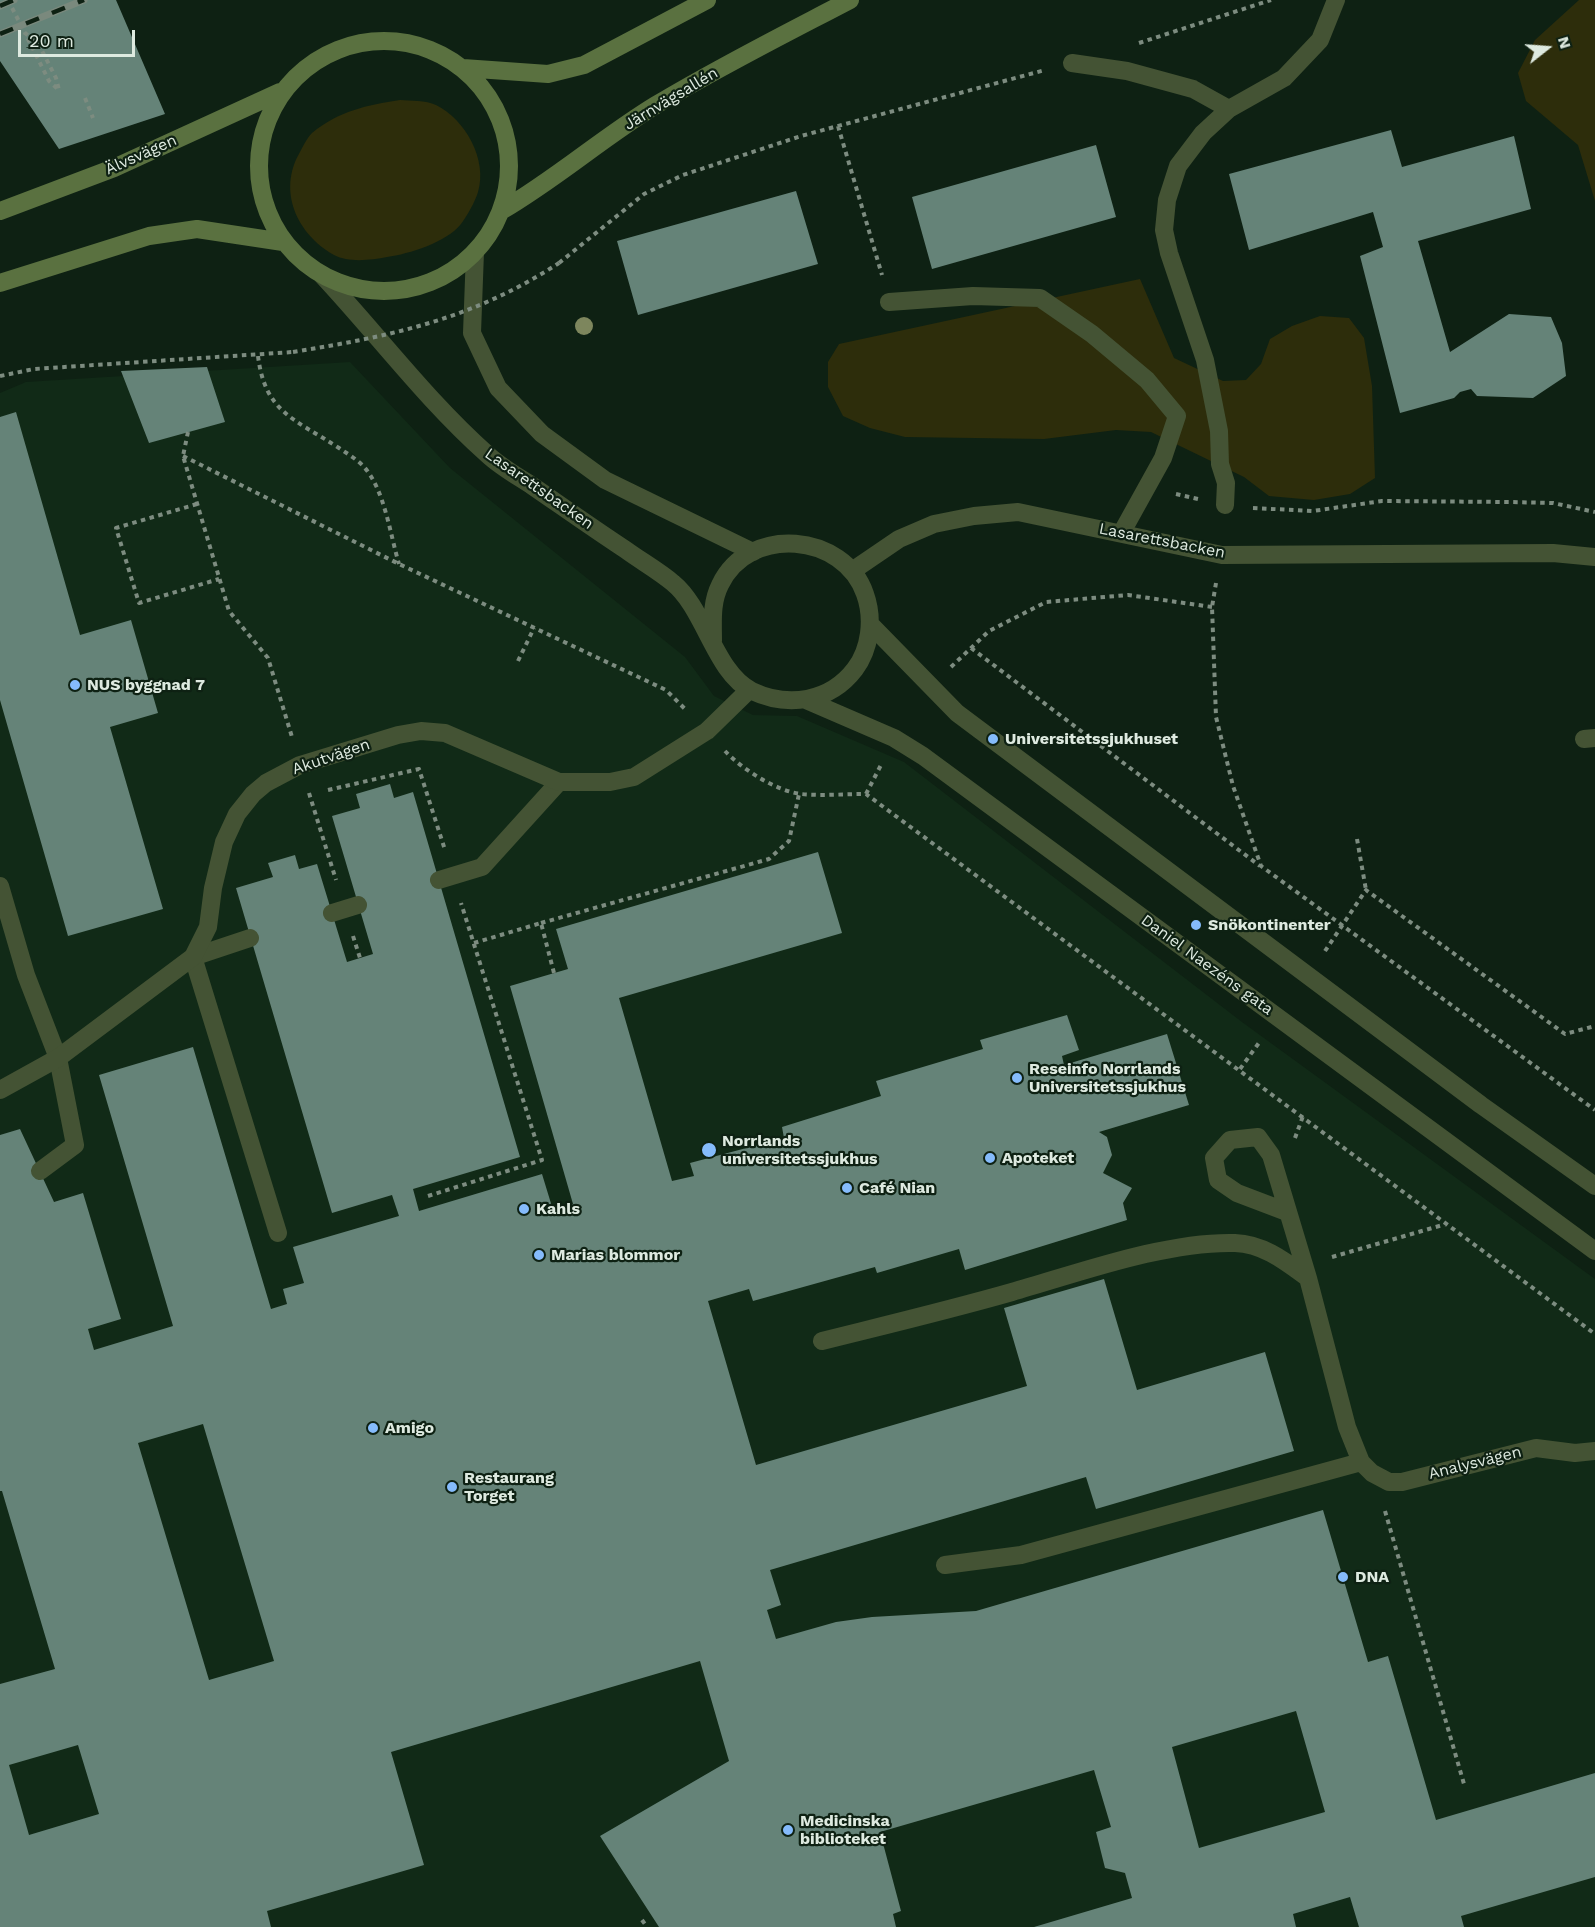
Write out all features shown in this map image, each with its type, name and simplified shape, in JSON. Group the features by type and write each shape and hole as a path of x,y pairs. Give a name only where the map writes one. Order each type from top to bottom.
{"main road":[{"path":"463,68 548,74 584,65 707,0"},
{"name":"Järnvägsallén","path":"501,211 546,184 611,135 657,105 850,0"},
{"path":"390,39 431,49 463,68 489,97 502,124 508,152 508,176 501,211 490,232 475,252 450,272 419,286 386,292 352,288 322,275 301,261 283,242 264,208 257,157 280,92 301,69 344,45 390,39"},
{"name":"Älvsvägen","path":"0,211 114,168 280,92"},
{"path":"0,283 149,236 196,229 283,242"}],"street":[{"path":"1225,505 1226,483 1220,464 1219,431 1205,360 1168,253 1164,230 1167,200 1178,166 1203,133 1229,109 1284,78 1320,40 1336,0"},
{"path":"1072,63 1127,71 1193,89 1229,109"},
{"path":"475,252 472,333 498,388 542,434 605,480 753,552"},
{"name":"Lasarettsbacken","path":"322,275 403,370 490,457 675,584 713,641 728,671 749,690 776,700 806,700 833,690 855,670 866,650 871,625 865,594 852,571 834,555 807,544 776,543 753,552 734,566 721,583 712,607 713,641"},
{"path":"890,302 973,296 1040,298 1092,334 1147,380 1177,416 1163,458 1122,532"},
{"name":"Lasarettsbacken","path":"852,571 899,539 934,524 974,516 1018,512 1122,532 1222,555 1553,553 1595,557"},
{"path":"871,625 957,713 1481,1105 1595,1186"},
{"name":"Akutvägen","path":"0,1090 58,1058 193,957 208,927 224,842 237,814 253,794 266,783 300,765 398,735 422,731 445,733 559,782 610,782 634,777 707,731 749,690"},
{"name":"Daniel Naezéns gata","path":"806,700 894,738 923,756 1595,1251"},
{"path":"446,878 482,867 493,858 559,782"},
{"path":"0,886 26,975 58,1058 75,1145 40,1171"},
{"path":"332,913 358,905"},
{"path":"250,938 193,957 278,1233"},
{"path":"1287,1212 1237,1193 1218,1180 1214,1158 1230,1140 1258,1137 1271,1155 1308,1278 1347,1427 1361,1462 1372,1473 1389,1482"},
{"path":"822,1341 972,1304 1109,1264 1206,1245 1237,1243 1260,1248 1280,1258 1308,1278"},
{"name":"Analysvägen","path":"1389,1482 1402,1482 1536,1448 1575,1453 1595,1451"},
{"path":"945,1565 1021,1555 1361,1462"}],"path":[{"path":"8,0 49,81 58,90 56,78 38,43 25,33"},
{"path":"1136,44 1271,0"},
{"path":"0,376 34,369 293,352 423,327 523,287 559,263 644,195 683,175 838,126 1072,63"},
{"path":"85,98 93,118"},
{"path":"838,126 890,302"},
{"path":"258,356 261,378 269,396 280,410 353,457 372,477 399,564"},
{"path":"188,432 183,456 229,611"},
{"path":"183,456 399,564 666,690 734,760 775,785 799,794 866,794 1595,1334"},
{"path":"1147,487 1225,505 1313,511 1382,501 1553,503 1595,512"},
{"path":"197,504 116,528 139,603 219,579"},
{"path":"1222,555 1212,607 1216,717 1233,786 1261,866"},
{"path":"931,686 989,631 1046,602 1128,595 1212,607"},
{"path":"518,662 534,628"},
{"path":"971,648 1342,926 1595,1110"},
{"path":"866,794 894,738"},
{"path":"310,794 419,769 446,878 474,943 542,1160 429,1196"},
{"path":"474,943 769,859 789,841 799,794"},
{"path":"1342,926 1366,890 1357,839"},
{"path":"1366,890 1565,1034 1595,1026"},
{"path":"541,923 554,973"},
{"path":"1322,1260 1447,1224"},
{"path":"1389,1482 1382,1502 1464,1784"},
{"path":"642,1920 647,1927"}],"shaded area":[{"path":"1579,0 1595,0 1595,201 1578,145 1526,101 1518,73 1535,40"},
{"path":"400,100 432,103 447,111 465,130 477,154 480,167 477,196 461,224 437,242 406,253 381,258 360,260 340,258 310,236 294,210 290,182 293,167 308,137 322,125 354,110"},
{"path":"1140,279 1174,358 1223,381 1246,380 1261,364 1270,339 1292,326 1320,316 1349,318 1364,338 1372,386 1375,478 1350,494 1314,500 1269,496 1244,477 1151,432 1116,430 1044,439 905,437 870,428 843,416 828,387 828,362 839,344"},
{"name":"Norrlands universitetssjukhus","path":"350,362 450,468 685,657 714,696 753,715 797,716 904,762 1242,1022 1595,1279 1595,1927 0,1927 0,393 26,382"}],"building":[{"path":"0,0 116,0 165,114 59,149 0,61"},
{"path":"1391,130 1402,167 1514,136 1531,209 1418,241 1450,352 1509,314 1551,317 1562,343 1566,376 1533,398 1477,396 1471,389 1460,392 1454,398 1400,413 1360,256 1383,247 1373,212 1249,250 1229,174"},
{"path":"1096,145 1116,217 932,269 912,197"},
{"path":"796,191 818,264 638,315 617,241"},
{"path":"207,367 225,422 149,443 121,371"},
{"name":"NUS byggnad 7","path":"16,412 80,635 131,620 158,713 110,727 163,909 68,936 0,700 0,417"},
{"path":"390,784 394,798 413,792 520,1157 413,1189 419,1211 542,1174 553,1210 573,1204 510,986 568,969 556,929 818,852 842,933 619,998 672,1181 694,1176 690,1163 784,1138 782,1127 881,1096 876,1081 983,1049 980,1040 1067,1015 1079,1050 1062,1056 1064,1065 1167,1034 1189,1105 1099,1132 1107,1137 1112,1155 1103,1173 1132,1188 1123,1203 1127,1220 965,1270 959,1249 877,1273 875,1267 753,1301 749,1289 708,1301 756,1465 1027,1386 1004,1308 1104,1279 1137,1390 1265,1352 1294,1451 1096,1509 1086,1477 770,1570 781,1605 767,1610 776,1639 836,1622 872,1617 976,1611 1323,1510 1368,1662 1388,1656 1436,1820 1595,1773 1595,1877 1461,1916 1464,1927 1359,1927 1350,1897 1293,1914 1296,1927 1034,1927 1132,1898 1125,1873 1105,1868 1096,1832 1111,1827 1094,1770 880,1832 901,1911 893,1914 896,1927 659,1927 600,1836 729,1761 700,1661 391,1752 424,1865 267,1911 271,1927 0,1927 0,1684 55,1669 2,1491 0,1491 0,1135 20,1129 54,1202 83,1193 121,1319 88,1329 94,1350 173,1326 99,1075 193,1047 271,1309 287,1304 283,1289 304,1283 293,1247 399,1216 392,1195 332,1213 236,888 273,877 268,863 295,855 299,869 317,864 347,962 373,954 332,816 360,808 356,794","holes":["203,1424 274,1661 209,1680 138,1443","1296,1711 1325,1812 1199,1848 1172,1747","78,1745 99,1814 29,1835 9,1765"]}],"railway":[{"path":"0,6 14,0"},
{"path":"0,34 84,0"}],"place":[{"name":"NUS byggnad 7","path":"75,685"},
{"name":"Universitetssjukhuset","path":"993,739"},
{"name":"Snökontinenter","path":"1196,925"},
{"name":"Reseinfo Norrlands Universitetssjukhus","path":"1017,1078"},
{"name":"Norrlands universitetssjukhus","path":"709,1150"},
{"name":"Apoteket","path":"990,1158"},
{"name":"Café Nian","path":"847,1188"},
{"name":"Kahls","path":"524,1209"},
{"name":"Marias blommor","path":"539,1255"},
{"name":"Amigo","path":"373,1428"},
{"name":"Restaurang Torget","path":"452,1487"},
{"name":"DNA","path":"1343,1577"},
{"name":"Medicinska biblioteket","path":"788,1830"}]}
